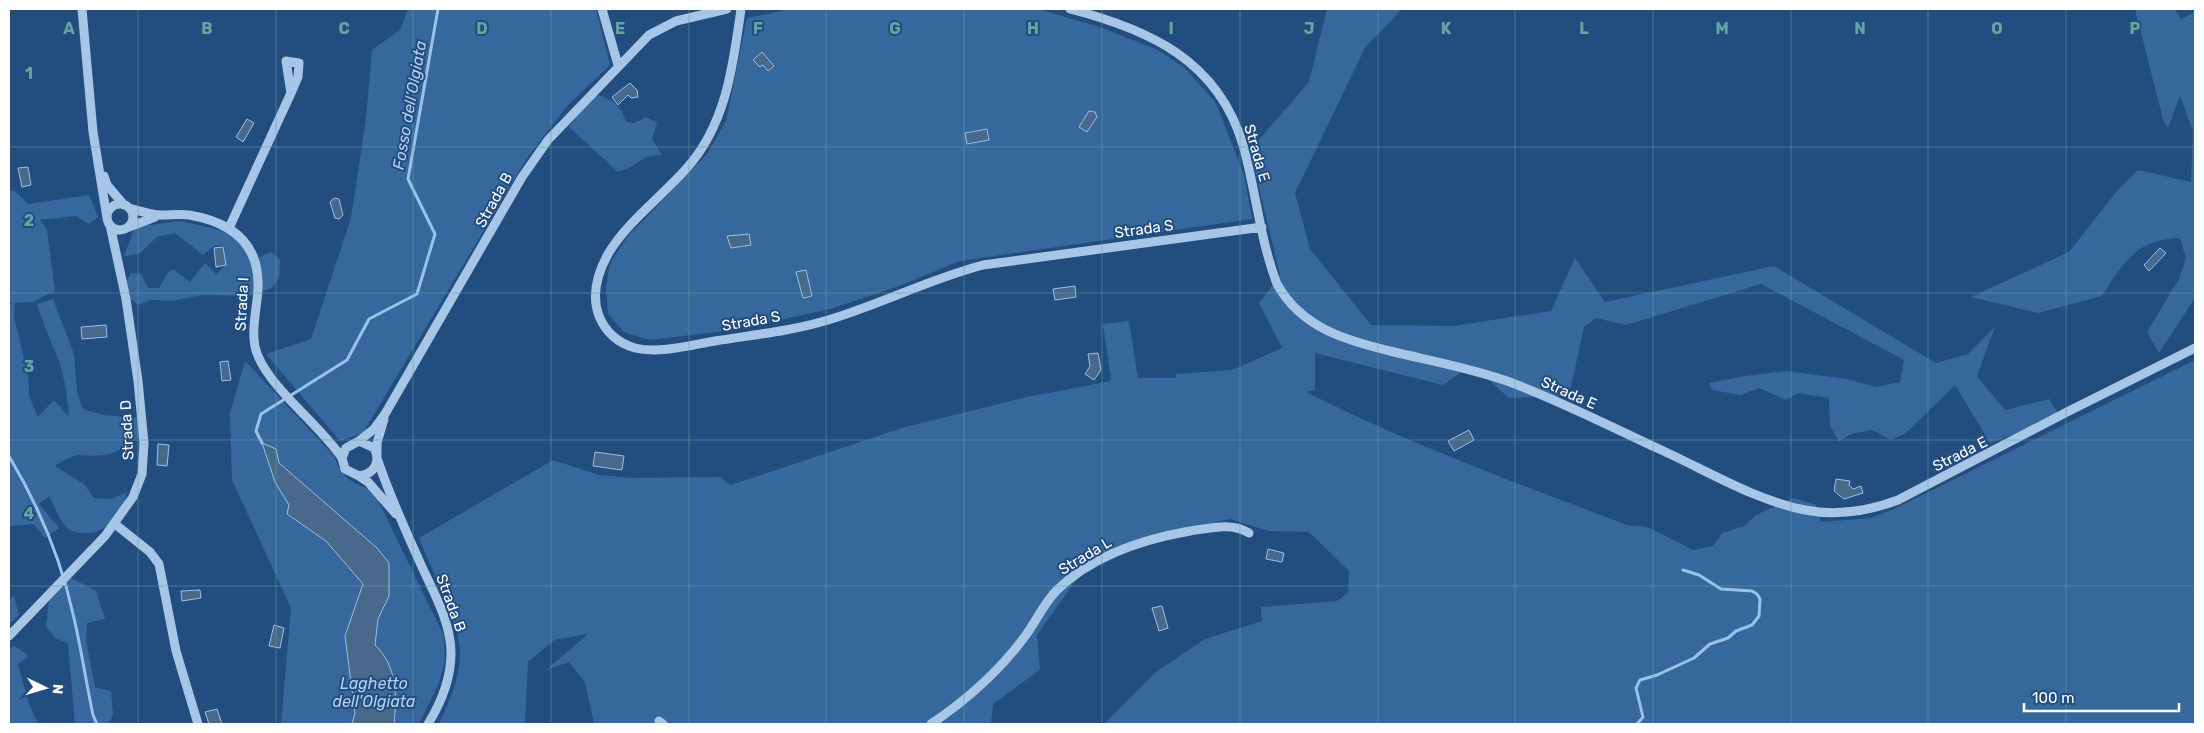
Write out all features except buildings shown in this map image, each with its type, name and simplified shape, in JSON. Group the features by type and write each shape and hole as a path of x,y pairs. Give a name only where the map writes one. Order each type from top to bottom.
{"street":[{"name":"Strada D","path":"9,636 115,524 136,491 142,474 144,454 138,381 119,265 96,152 82,9"},
{"path":"602,9 618,65 649,35 662,26 727,9"},
{"name":"Strada S","path":"741,9 726,93 709,137 686,169 616,243 599,274 595,300 601,320 613,337 627,345 654,350 825,321 876,304 948,274 983,265 1262,227"},
{"name":"Strada E","path":"1070,9 1119,24 1155,38 1185,58 1221,98 1238,131 1273,273 1283,294 1308,319 1326,331 1348,341 1446,364 1509,382 1743,488 1786,505 1819,512 1858,511 1904,498 2067,412 2195,348"},
{"name":"Strada B","path":"357,442 374,429 385,414 526,171 564,121 618,65"},
{"path":"229,228 291,93"},
{"name":"Strada D","path":"96,152 107,185 126,206"},
{"path":"114,206 126,206 133,215 127,228 117,230 109,221 109,211 114,206"},
{"name":"Strada I","path":"126,206 160,215 186,214 212,220 229,228 244,242 255,259 258,273 254,334 256,352 268,372 327,437 342,458"},
{"name":"Strada I","path":"127,228 160,215"},
{"name":"Strada D","path":"119,265 120,244 127,228"},
{"name":"Strada B","path":"385,414 377,443 377,458 441,611 450,638 451,652 448,679 438,707 428,724"},
{"path":"327,437 346,443 357,442 374,448 377,458 374,469 370,473 359,476 345,469 342,458 346,448 357,442"},
{"name":"Strada B","path":"359,476 368,482 403,522"},
{"path":"115,524 150,552 159,564 176,651 198,724"},
{"name":"Strada L","path":"931,724 992,674 1024,637 1056,591 1096,563 1137,544 1182,532 1237,526 1249,533"}],"shaded area":[{"path":"408,9 596,9 610,65 568,105 527,158 363,433 340,441 266,354 311,339 351,218 366,118 372,50 400,30"},
{"path":"791,9 1039,9 1102,28 1156,49 1185,68 1216,103 1244,175 1252,219 960,261 899,286 830,309 734,330 649,340 624,332 608,314 606,288 610,263 628,236 707,154 726,121 747,18"},
{"path":"1327,9 1402,9 1365,48 1295,193 1310,249 1371,325 1453,326 1551,311 1575,258 1605,302 1774,266 1936,363 1968,354 1995,327 1977,376 2005,410 2049,399 2058,413 2020,432 1990,443 1955,385 1906,433 1891,440 1872,430 1851,434 1839,442 1830,425 1829,398 1798,393 1786,400 1759,388 1741,395 1712,390 1709,383 1787,371 1847,379 1876,387 1900,382 1904,360 1761,284 1626,325 1596,318 1584,327 1569,396 1509,398 1472,365 1443,385 1315,353 1315,390 1306,392 1384,429 1465,463 1627,525 1647,527 1693,550 1713,546 1722,533 1744,526 1756,515 1794,498 1816,505 1821,522 1871,518 1896,508 2195,360 2195,724 1104,724 1156,672 1205,639 1262,621 1261,607 1337,601 1348,593 1349,571 1309,532 1269,531 1230,519 1179,530 1091,559 1037,635 1040,670 993,704 991,724 594,724 585,682 569,662 546,670 588,634 554,640 528,662 525,724 439,724 459,670 460,650 455,625 419,538 553,460 599,475 632,478 720,477 730,485 905,427 1027,397 1111,381 1103,324 1129,321 1138,378 1176,378 1176,374 1232,370 1282,348 1259,303 1280,275 1250,150 1309,82"},
{"path":"2135,9 2174,9 2181,19 2195,12 2195,298 2159,353 2147,332 2179,279 2186,258 2180,238 2152,243 2142,248 2125,263 2102,296 2038,313 1971,297 2069,252 2117,191 2138,170 2191,182 2193,131 2180,96 2168,128 2164,123"},
{"path":"593,94 610,100 618,106 626,122 634,123 646,117 657,123 652,139 662,155 646,157 627,169 618,172 569,127"},
{"path":"9,190 15,191 28,204 89,195 98,217 89,224 76,216 40,220 47,230 55,291 33,302 15,303 14,318 28,373 29,396 38,417 54,400 69,417 62,373 37,304 53,299 74,354 77,392 83,409 104,415 141,418 143,435 120,450 104,455 79,455 55,466 84,484 94,498 111,499 127,492 122,508 113,521 92,533 77,532 66,527 49,496 39,504 59,528 45,538 34,524 10,526 9,528 9,305 12,303 9,303"},
{"path":"180,221 230,232 258,258 271,252 280,260 279,278 272,288 249,296 202,295 172,301 151,300 138,305 130,298 125,284 131,273 141,274 148,288 159,288 167,274 173,269 190,282 205,263 216,274 226,265 223,245 214,246 203,255 175,233 157,237 139,254 124,256 135,227"},
{"path":"245,361 334,456 344,475 358,485 373,490 444,636 445,660 439,683 419,724 394,724 394,682 388,662 375,645 378,619 389,596 377,548 279,463 263,443 275,482 289,505 287,515 326,541 363,584 345,636 355,713 352,724 281,724 291,608 232,480 230,413"},
{"path":"71,578 96,591 105,619 87,623 86,641 95,687 111,691 113,715 109,724 75,724 68,643 55,638 46,627 49,600"},
{"path":"14,596 19,615 9,624 9,600"},
{"path":"13,645 29,656 18,664 29,704 38,724 9,724 9,652"}],"water":[{"path":"762,52 774,66 768,71 763,65 760,67 753,60"},
{"path":"630,83 637,90 638,97 631,98 628,95 618,105 612,97"},
{"path":"1089,111 1095,112 1097,117 1087,132 1079,127"},
{"path":"247,119 254,123 243,142 236,137"},
{"path":"987,129 989,140 967,144 965,133"},
{"path":"28,167 31,185 22,187 18,168"},
{"path":"334,198 339,199 343,215 339,219 335,218 330,202"},
{"path":"749,234 751,245 731,248 727,236"},
{"path":"223,247 226,265 216,267 214,248"},
{"path":"2160,248 2166,253 2149,271 2144,265"},
{"path":"806,270 812,296 803,298 796,272"},
{"path":"1075,286 1076,297 1055,300 1053,289"},
{"path":"106,325 107,337 82,339 81,327"},
{"path":"1098,353 1101,370 1094,380 1085,374 1090,366 1088,354"},
{"path":"228,361 231,380 222,381 220,362"},
{"path":"1469,430 1474,440 1454,451 1448,441"},
{"name":"Laghetto dell'Olgiata","path":"262,443 276,449 279,463 377,548 389,563 389,596 378,619 375,645 388,662 394,681 394,724 352,724 355,713 345,636 363,584 326,541 287,514 289,505 275,482"},
{"path":"158,444 169,445 167,466 157,465"},
{"path":"595,452 624,456 622,470 593,466"},
{"path":"1836,479 1850,481 1849,485 1853,489 1861,486 1863,493 1844,499 1834,491"},
{"path":"1268,549 1284,553 1282,562 1266,559"},
{"path":"200,590 201,598 182,601 181,591"},
{"path":"1162,606 1168,628 1159,631 1152,608"},
{"path":"274,625 284,628 280,648 269,646"},
{"path":"217,709 222,724 209,724 205,712"}],"waterway":[{"name":"Fosso dell’Olgiata","path":"262,443 256,431 261,414 347,360 369,319 417,294 435,234 408,179 438,9"},
{"path":"9,456 39,513 62,573 76,626 93,715 97,724"},
{"path":"1637,724 1643,717 1636,688 1640,680 1657,675 1694,658 1710,644 1728,638 1736,631 1752,625 1759,616 1760,599 1757,594 1752,591 1721,589 1699,575 1683,570"}]}
